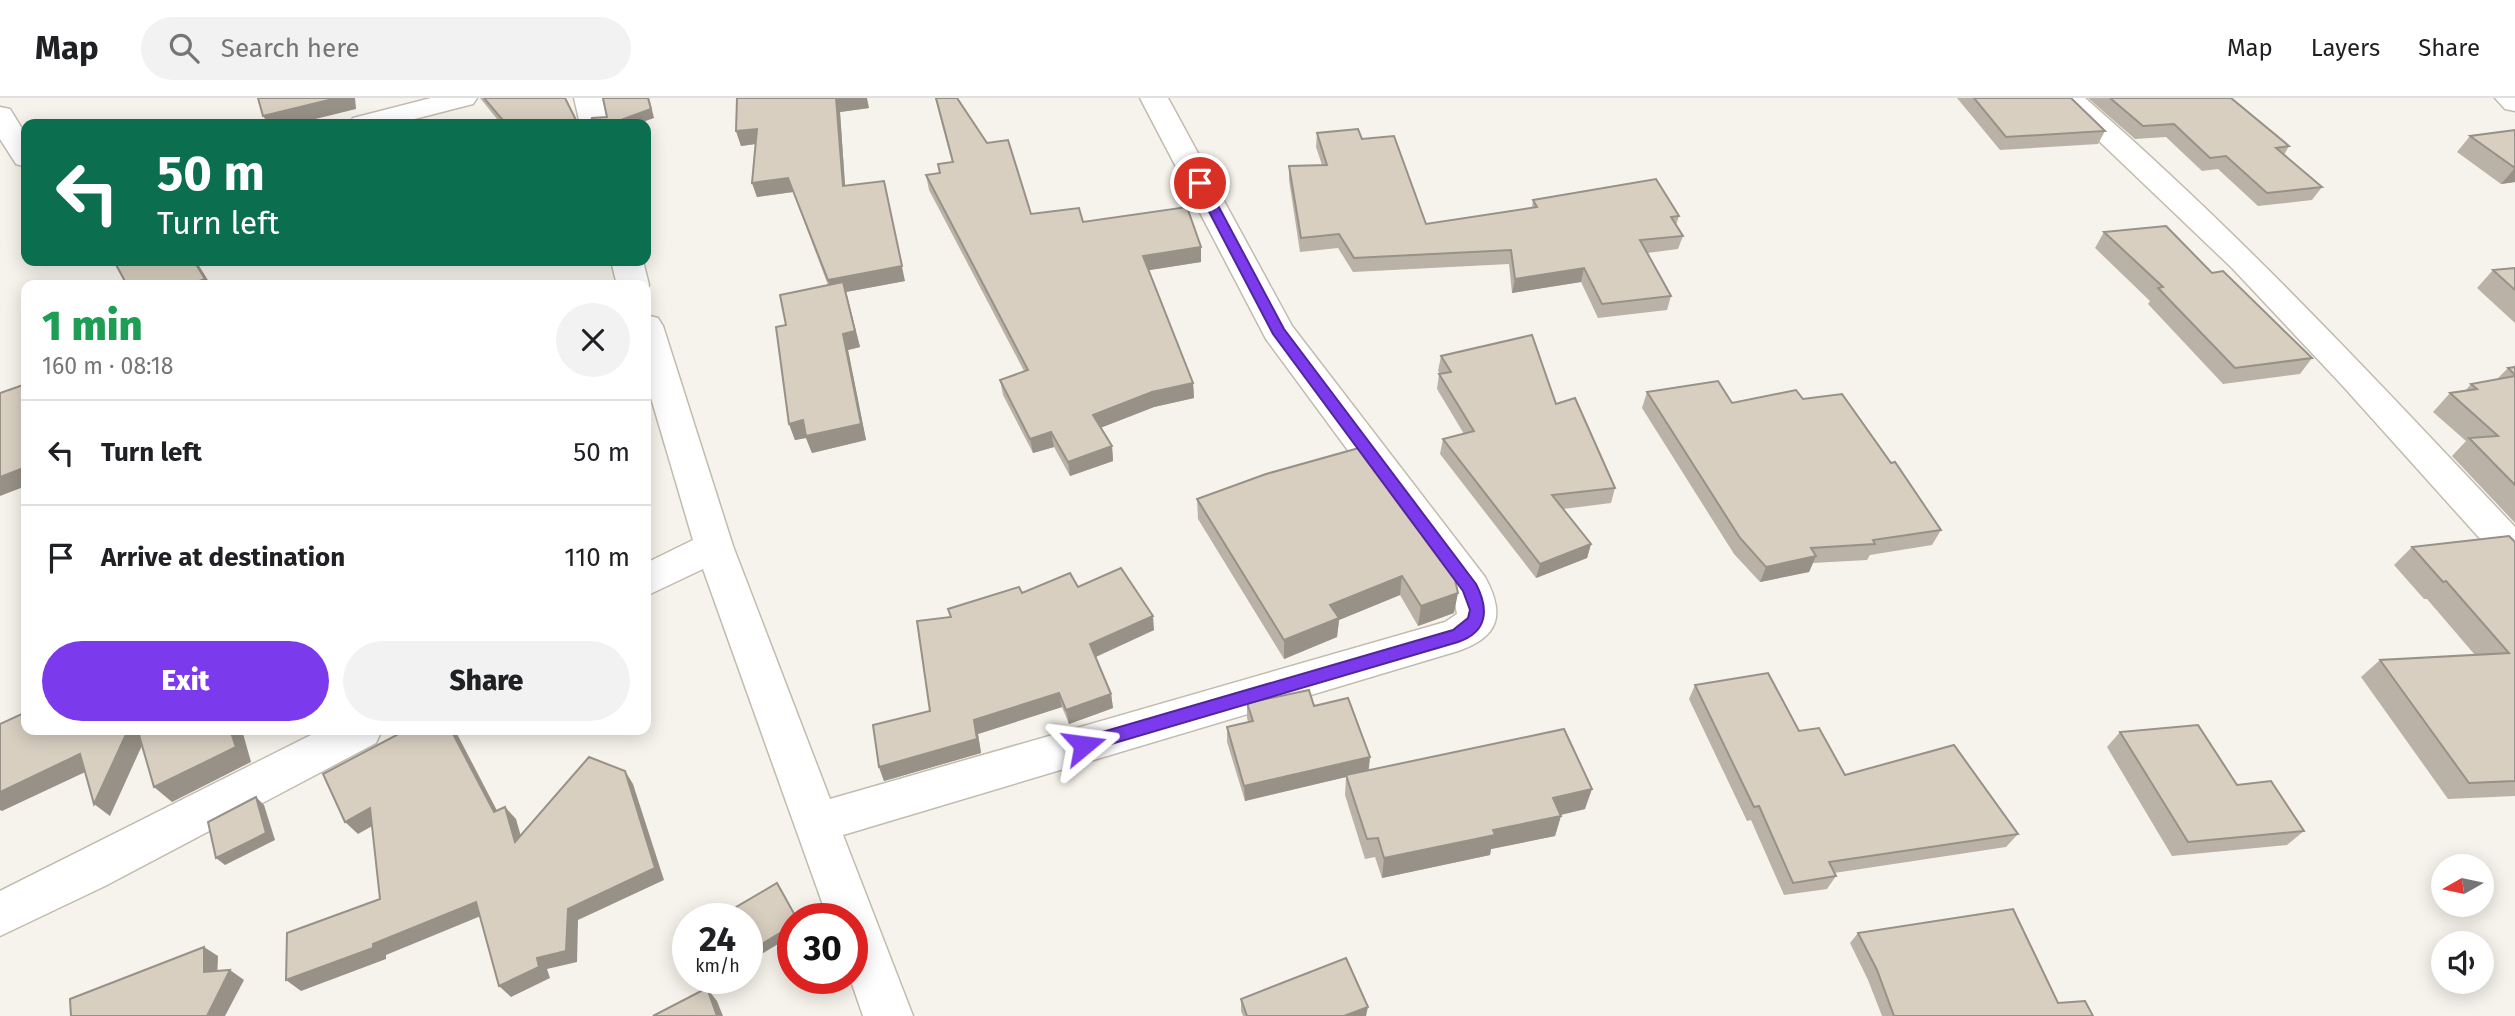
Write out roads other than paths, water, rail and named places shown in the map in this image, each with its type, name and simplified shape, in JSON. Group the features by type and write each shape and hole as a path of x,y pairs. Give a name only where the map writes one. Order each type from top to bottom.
{"street":[{"path":"382,119 463,98"},
{"path":"588,98 593,119"},
{"path":"817,823 1458,635 1476,622 1478,610 1471,588 1278,331 1154,98"},
{"path":"2068,98 2119,141 2315,334 2515,552"},
{"path":"2509,98 2515,103"},
{"path":"0,114 21,150"},
{"path":"651,342 715,545 846,903"},
{"path":"651,578 715,545"},
{"path":"0,914 351,735"},
{"path":"868,962 888,1016"}]}
